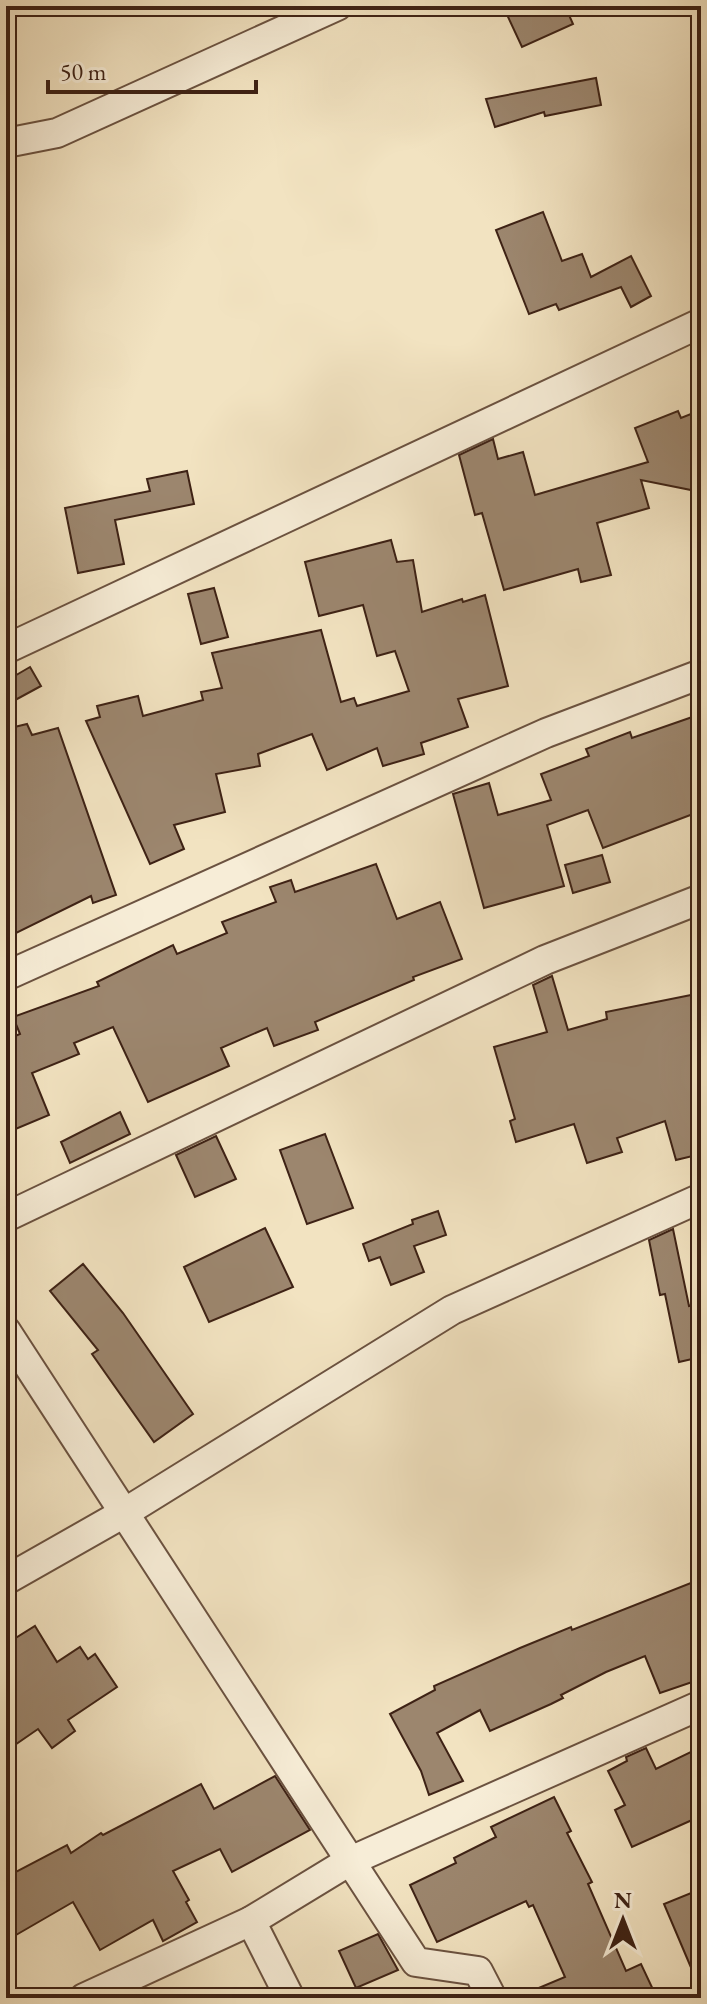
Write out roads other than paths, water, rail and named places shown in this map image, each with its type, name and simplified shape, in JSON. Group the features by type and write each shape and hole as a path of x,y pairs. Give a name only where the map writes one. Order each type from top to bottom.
{"street":[{"path":"6,143 57,133 337,6"},
{"path":"6,649 701,323"},
{"path":"6,976 546,733 701,674"},
{"path":"6,1217 545,960 701,899"},
{"path":"6,1580 124,1513 452,1310 701,1198"},
{"path":"6,1331 348,1862 416,1962 478,1971 492,1998"},
{"path":"84,1998 251,1921 348,1862 701,1705"},
{"path":"251,1921 290,1998"}]}
